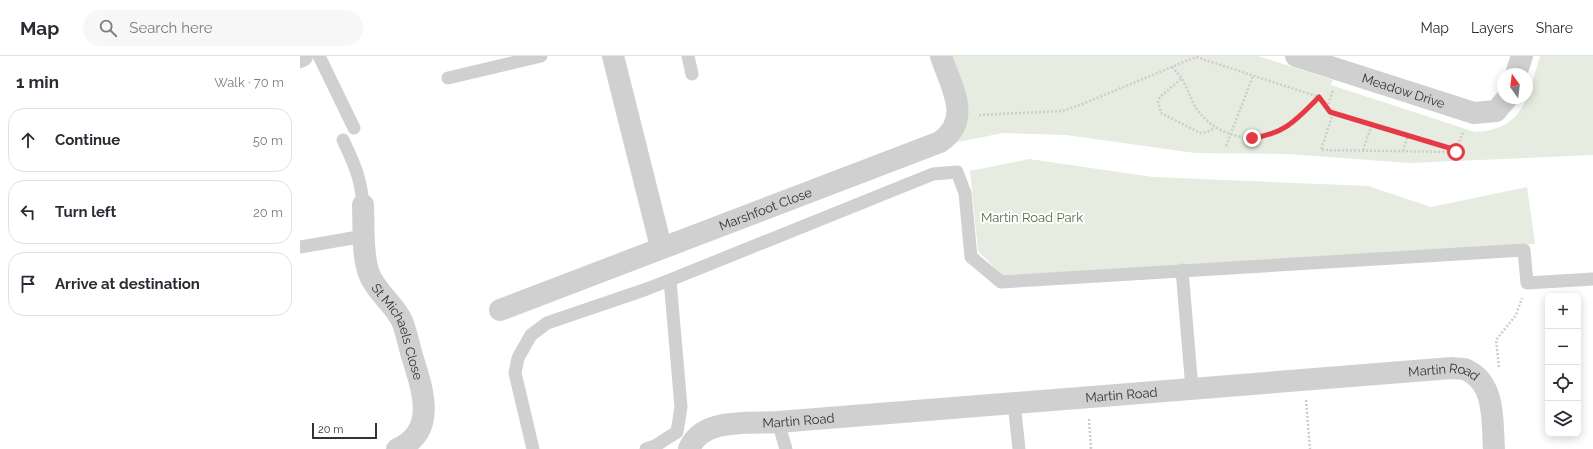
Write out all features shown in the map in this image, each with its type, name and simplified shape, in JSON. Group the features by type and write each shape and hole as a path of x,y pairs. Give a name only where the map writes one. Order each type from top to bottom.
{"street":[{"path":"613,56 661,247"},
{"path":"941,56 958,107 958,116"},
{"name":"Meadow Drive","path":"1296,56 1474,114 1496,111 1502,104"},
{"path":"1518,68 1522,56"},
{"name":"Marshfoot Close","path":"500,310 661,247 940,142 951,135 956,125 958,116"},
{"name":"St Michaels Close","path":"363,205 365,258 370,277 378,292 390,303 402,321 422,389 425,406 422,422 409,446"},
{"name":"Martin Road","path":"686,441 703,431 719,425 778,422 1452,368 1466,370 1479,378 1487,390 1490,402 1494,449"}],"lane":[{"path":"318,56 354,128"},
{"path":"448,78 541,56"},
{"path":"688,56 692,74"},
{"path":"343,140 358,170 362,185 363,205"},
{"path":"533,449 515,373 518,358 530,335 547,323 670,280 933,174 957,172 965,193 971,257 1000,282 1524,250 1527,283 1593,279"},
{"path":"300,247 364,236"},
{"path":"1182,270 1192,389"},
{"path":"646,449 686,441 681,407 670,280"},
{"path":"1014,403 1019,449"},
{"path":"778,422 786,449"}],"path":[{"path":"1192,56 1319,97 1330,112 1456,150"},
{"path":"958,116 1062,111 1196,57"},
{"path":"1172,67 1185,83 1191,102 1200,114 1215,128 1230,135 1252,138 1279,132 1292,124 1319,97"},
{"path":"1226,146 1253,76"},
{"path":"1181,79 1160,97 1158,102 1161,113 1200,133 1207,132 1215,128"},
{"path":"1327,108 1335,84"},
{"path":"1333,113 1321,150 1456,152 1465,126"},
{"path":"1363,151 1372,124"},
{"path":"1403,151 1408,135"},
{"path":"1487,390 1500,382 1496,340 1516,315 1527,283"},
{"path":"1305,380 1310,449"},
{"path":"1087,397 1091,449"}],"green space":[{"path":"949,56 1258,56 1333,80 1331,85 1475,132 1492,130 1505,125 1514,117 1524,104 1533,104 1533,80 1540,56 1593,56 1593,155 1409,163 1289,154 1195,153 1066,135 1003,133 958,142 957,140 968,120 967,109"},
{"name":"Martin Road Park","path":"1029,159 1153,177 1368,186 1431,207 1527,187 1535,244 1003,276 978,251 970,171"}],"route":[{"path":"1252,138 1279,132 1292,124 1319,97 1330,112 1456,150 1456,152"}]}
